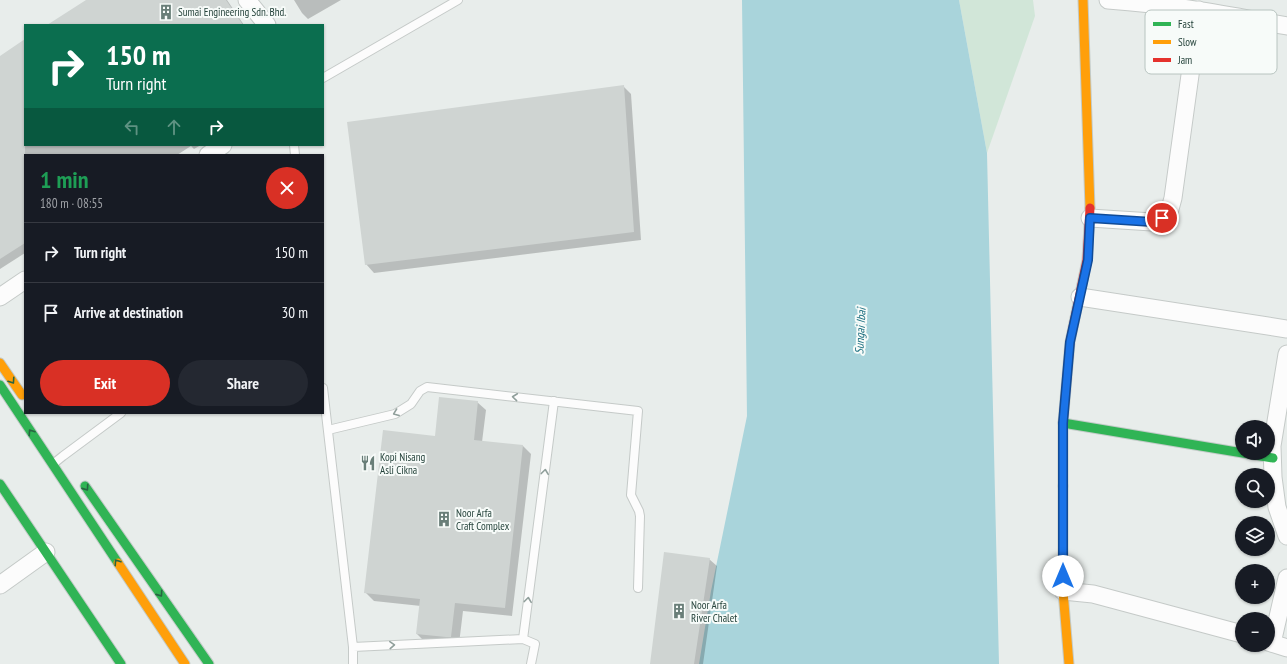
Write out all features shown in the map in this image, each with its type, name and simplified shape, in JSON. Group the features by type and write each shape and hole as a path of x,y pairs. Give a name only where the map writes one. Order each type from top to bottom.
{"street":[{"path":"246,0 266,24"},
{"path":"1070,664 1064,591 1063,423 1070,342 1088,260 1090,218 1083,0"},
{"path":"1108,0 1199,10"},
{"path":"1277,24 1287,26"},
{"path":"1090,218 1152,222 1162,218 1170,209 1173,198 1190,74"},
{"path":"210,154 222,146"},
{"path":"0,297 24,281"},
{"path":"1080,297 1287,329"},
{"path":"1275,428 1287,354"},
{"path":"0,363 24,399"},
{"path":"0,385 185,664"},
{"path":"1063,423 1235,452"},
{"path":"1273,460 1280,478 1277,507 1287,536"},
{"path":"82,482 209,664"},
{"path":"0,484 121,664"},
{"path":"0,584 46,552"},
{"path":"1276,644 1287,578"},
{"path":"1064,591 1093,594 1235,632"}],"lane":[{"path":"324,77 458,0"},
{"path":"328,430 395,414 410,404 420,391 427,387 638,411 630,495 639,511 640,516 638,588"},
{"path":"324,396 353,647 353,664"},
{"path":"523,639 554,401"},
{"path":"53,465 120,414"},
{"path":"353,647 523,639 534,644 531,664"}],"green space":[{"path":"959,0 1033,0 1035,16 987,153"}],"water":[{"name":"Sungai Ibai","path":"742,0 959,0 987,153 999,664 699,664 711,591 747,416"}],"building":[{"name":"Sumai Engineering Sdn. Bhd.","path":"86,0 226,0 242,24 49,24"},
{"path":"24,40 24,244 0,259 0,56"},
{"path":"624,85 634,232 365,265 347,122"},
{"name":"Noor Arfa Craft Complex","path":"439,397 478,401 474,440 523,445 505,608 455,603 451,637 416,634 420,599 364,593 383,430 435,436"},
{"name":"Noor Arfa River Chalet","path":"664,552 710,558 694,664 650,664"}],"traffic: fast":[{"path":"0,385 118,563"},
{"path":"1063,423 1235,452"},
{"path":"0,484 121,664"},
{"path":"85,486 209,664"}],"traffic: slow":[{"path":"1083,0 1090,208"},
{"path":"0,363 22,395"},
{"path":"1063,486 1063,591 1069,664"},
{"path":"118,563 185,664"}],"traffic: jam":[{"path":"1063,486 1063,423 1070,342 1087,260 1090,208"}],"place":[{"name":"Sumai Engineering Sdn. Bhd.","path":"166,12"},
{"name":"Kopi Nisang Asli Cikna","path":"368,463"},
{"name":"Noor Arfa Craft Complex","path":"444,519"},
{"name":"Noor Arfa River Chalet","path":"679,611"}],"route":[{"path":"1063,576 1063,423 1070,342 1088,260 1090,218 1152,222 1162,218"}]}
